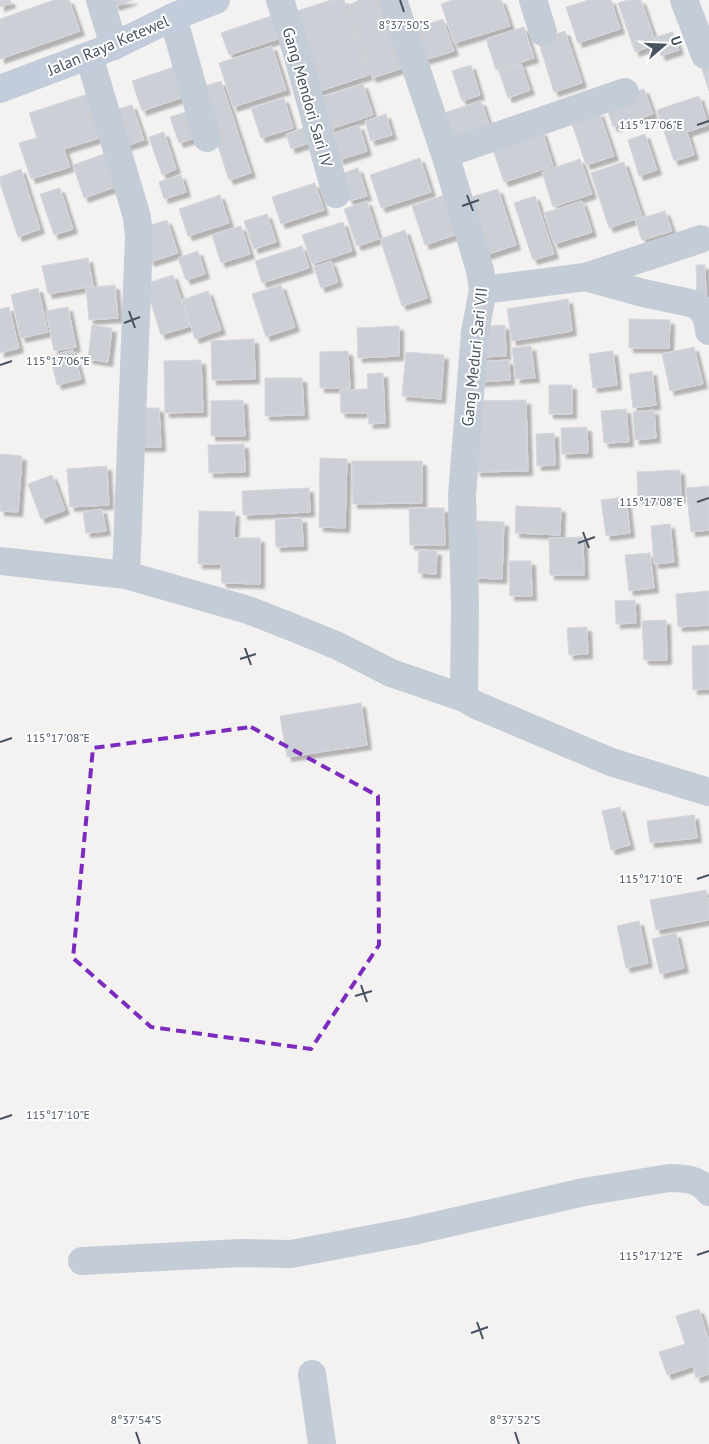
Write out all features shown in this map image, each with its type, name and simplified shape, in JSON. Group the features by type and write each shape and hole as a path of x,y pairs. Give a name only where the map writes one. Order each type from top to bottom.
{"main road":[{"name":"Jalan Raya Ketewel","path":"0,89 114,46 173,17 216,0"}],"street":[{"path":"100,0 114,46"},
{"name":"Gang Mendori Sari IV","path":"280,0 296,50 336,194"},
{"name":"Gang Meduri Sari VII","path":"393,0 445,154 480,270 483,290 475,332 462,495 465,604 464,698"},
{"path":"533,0 543,32"},
{"path":"684,0 705,54"},
{"path":"173,17 207,138"},
{"path":"89,56 137,217 139,237 126,575"},
{"path":"445,154 625,92"},
{"path":"483,290 586,278 701,239"},
{"path":"586,278 644,294 695,304 705,313 709,331"},
{"path":"0,561 126,575 248,610 338,646 391,673 464,698 476,705 611,762 709,792"},
{"path":"82,1261 241,1253 291,1254 413,1231 584,1192 669,1178 683,1178 695,1181 704,1186 709,1192"},
{"path":"312,1374 322,1444"}],"highlighted area":[{"path":"251,727 378,796 379,945 311,1049 151,1027 73,958 93,748"}],"building":[{"path":"0,0 10,0 11,3 0,7"},
{"path":"54,0 69,0 80,31 0,59 0,19"},
{"path":"112,0 133,0 115,6"},
{"path":"331,0 344,0 369,75 317,92 291,13"},
{"path":"358,0 384,0 406,67 372,78 348,5"},
{"path":"452,0 501,0 510,26 454,43 441,4"},
{"path":"589,0 611,0 620,29 578,43 566,7"},
{"path":"628,0 641,0 656,44 635,52 618,3"},
{"path":"271,16 278,39 229,55 221,33"},
{"path":"443,19 454,51 424,60 414,29"},
{"path":"524,27 534,58 496,70 486,39"},
{"path":"565,31 582,83 554,92 538,40"},
{"path":"673,32 679,50 661,56 655,37"},
{"path":"272,46 286,90 233,107 219,63"},
{"path":"709,63 709,91 701,66"},
{"path":"521,64 530,90 508,98 499,71"},
{"path":"471,65 480,95 462,101 452,71"},
{"path":"174,67 184,97 142,111 132,81"},
{"path":"221,81 251,173 229,180 199,88"},
{"path":"363,84 373,115 330,129 319,98"},
{"path":"644,89 653,114 613,127 605,102"},
{"path":"88,94 102,137 64,149 70,167 31,179 19,143 37,138 29,113"},
{"path":"699,96 708,125 687,132 694,155 674,161 657,110"},
{"path":"284,98 293,128 261,138 251,108"},
{"path":"481,101 491,130 451,143 441,114"},
{"path":"132,105 144,140 126,146 115,110"},
{"path":"193,110 201,136 179,143 170,117"},
{"path":"599,112 614,156 586,165 571,121"},
{"path":"386,114 392,135 371,141 365,121"},
{"path":"359,125 367,151 339,160 331,134"},
{"path":"307,127 312,142 291,149 286,134"},
{"path":"542,131 553,166 504,182 492,147"},
{"path":"164,132 176,169 162,175 149,137"},
{"path":"645,134 657,170 639,176 628,140"},
{"path":"104,154 115,187 84,198 73,165"},
{"path":"420,158 431,192 381,208 370,175"},
{"path":"580,159 592,194 553,207 542,172"},
{"path":"624,162 642,217 609,228 591,173"},
{"path":"358,168 367,196 349,201 341,174"},
{"path":"21,169 40,229 18,237 0,183 0,177"},
{"path":"181,175 186,192 164,199 159,182"},
{"path":"315,183 324,210 281,224 272,197"},
{"path":"60,188 73,229 54,235 40,194"},
{"path":"498,189 516,245 486,255 468,198"},
{"path":"220,195 229,223 188,236 179,209"},
{"path":"445,195 458,234 425,245 412,206"},
{"path":"535,196 554,254 533,260 514,203"},
{"path":"367,201 379,239 357,246 344,209"},
{"path":"582,201 592,232 554,244 544,213"},
{"path":"665,211 672,231 642,240 635,220"},
{"path":"267,214 276,242 254,249 244,221"},
{"path":"167,220 178,253 150,262 139,229"},
{"path":"343,222 352,251 312,264 302,235"},
{"path":"241,226 250,254 221,263 212,235"},
{"path":"405,230 427,298 402,306 380,239"},
{"path":"302,246 309,268 262,283 255,261"},
{"path":"198,251 205,274 186,280 178,258"},
{"path":"88,258 93,286 48,294 42,266"},
{"path":"331,261 338,282 321,288 314,267"},
{"path":"696,265 705,265 706,297 697,298"},
{"path":"173,275 190,326 161,335 145,284"},
{"path":"115,285 118,318 89,320 86,288"},
{"path":"281,285 295,327 266,337 252,294"},
{"path":"38,288 48,332 21,338 11,295"},
{"path":"208,291 221,330 195,339 182,300"},
{"path":"568,299 572,331 512,341 507,309"},
{"path":"9,307 19,348 0,353 0,309"},
{"path":"68,307 76,347 54,351 46,311"},
{"path":"629,319 670,320 669,348 629,348"},
{"path":"92,325 112,328 108,362 88,359"},
{"path":"505,325 506,356 479,357 478,327"},
{"path":"399,326 399,356 358,358 357,328"},
{"path":"254,339 255,379 212,380 211,341"},
{"path":"531,346 535,378 516,379 512,348"},
{"path":"694,347 703,384 670,391 662,354"},
{"path":"73,350 81,379 57,385 50,356"},
{"path":"348,351 350,388 320,388 320,352"},
{"path":"613,351 617,385 593,388 589,354"},
{"path":"406,352 444,355 441,399 402,396"},
{"path":"201,360 203,412 165,413 164,361"},
{"path":"509,360 510,380 480,382 478,362"},
{"path":"652,371 656,405 633,408 629,374"},
{"path":"383,373 385,423 369,424 368,413 341,413 340,390 368,389 367,374"},
{"path":"265,378 302,378 304,415 265,416"},
{"path":"549,385 572,385 572,414 549,414"},
{"path":"243,400 245,436 211,436 211,401"},
{"path":"526,400 528,471 476,472 474,401"},
{"path":"136,408 159,408 161,447 137,447"},
{"path":"626,409 629,442 604,443 601,411"},
{"path":"654,410 656,438 635,440 633,412"},
{"path":"587,427 588,453 562,454 561,428"},
{"path":"554,433 555,465 537,466 536,434"},
{"path":"244,444 245,472 209,473 208,445"},
{"path":"0,454 22,456 18,512 0,511"},
{"path":"320,458 347,459 345,528 319,527"},
{"path":"352,461 422,461 422,503 353,504"},
{"path":"107,466 109,505 70,507 67,469"},
{"path":"680,470 681,498 638,500 637,472"},
{"path":"52,475 65,510 41,519 28,484"},
{"path":"709,486 709,530 691,532 686,488"},
{"path":"309,488 310,512 243,515 242,491"},
{"path":"626,497 630,533 606,536 601,500"},
{"path":"516,506 561,508 560,535 515,533"},
{"path":"409,508 444,508 445,545 410,545"},
{"path":"102,509 106,531 86,533 83,512"},
{"path":"199,511 235,512 234,538 260,538 260,584 222,583 221,564 198,564"},
{"path":"302,518 303,546 276,547 275,519"},
{"path":"477,521 504,522 502,579 474,578"},
{"path":"670,524 674,562 654,564 651,526"},
{"path":"583,537 584,575 550,575 549,538"},
{"path":"419,550 437,551 436,574 418,573"},
{"path":"650,553 654,588 629,591 625,555"},
{"path":"509,561 531,561 532,596 510,596"},
{"path":"709,591 709,625 678,627 676,594"},
{"path":"635,600 636,623 616,624 615,601"},
{"path":"666,620 667,660 644,660 642,621"},
{"path":"587,627 588,654 569,655 567,628"},
{"path":"709,645 709,689 693,690 692,646"},
{"path":"361,703 367,745 287,757 280,716"},
{"path":"620,807 630,845 611,850 602,811"},
{"path":"694,815 697,838 650,843 647,821"},
{"path":"706,890 709,903 709,920 656,930 650,900"},
{"path":"639,921 648,963 626,968 617,926"},
{"path":"676,933 684,968 660,974 652,939"},
{"path":"699,1309 709,1341 709,1374 696,1378 693,1366 667,1375 659,1352 685,1344 676,1316"}]}
